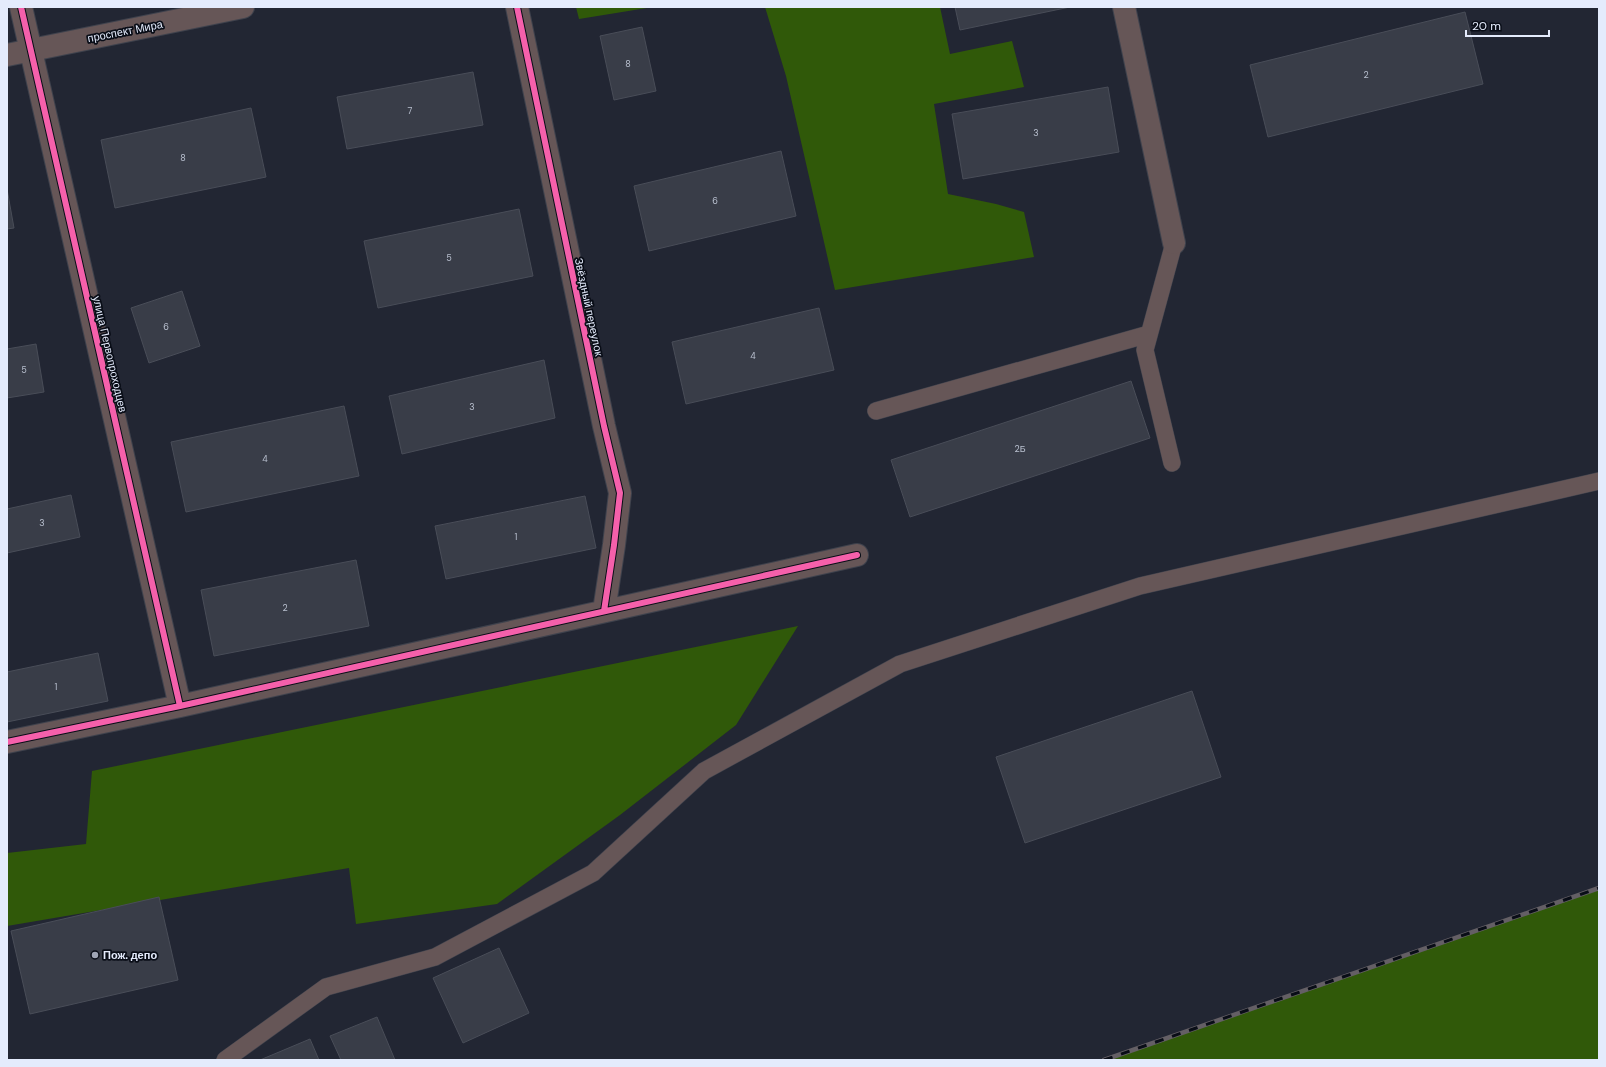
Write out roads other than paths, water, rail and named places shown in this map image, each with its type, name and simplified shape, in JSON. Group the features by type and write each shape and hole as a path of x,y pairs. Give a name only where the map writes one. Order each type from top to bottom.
{"street":[{"name":"улица Первопроходцев","path":"20,7 180,706"},
{"name":"проспект Мира","path":"7,55 243,7"},
{"name":"Звёздный переулок","path":"517,7 604,426 620,493 604,611"},
{"path":"1124,7 1174,243"},
{"path":"7,742 180,706 857,555"}],"lane":[{"path":"1172,463 1145,350 1174,243"},
{"path":"876,411 1149,334"},
{"path":"225,1060 326,987 435,957 593,873 704,771 900,664 1140,586 1599,481"}],"railway":[{"path":"1104,1060 1599,888"}],"place":[{"name":"Пож. депо","path":"95,955"}]}
